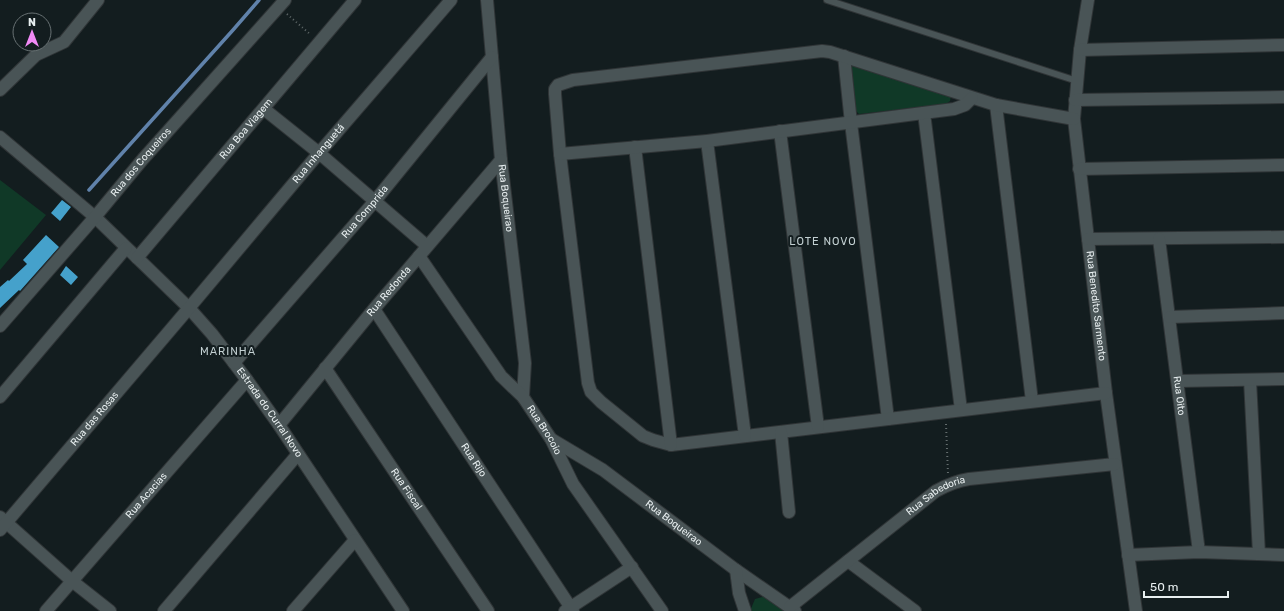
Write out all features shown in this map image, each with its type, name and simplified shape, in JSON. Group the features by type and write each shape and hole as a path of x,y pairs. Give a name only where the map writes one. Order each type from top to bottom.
{"street":[{"path":"0,90 36,55 64,42 98,0"},
{"name":"Rua Boa Viagem","path":"137,258 355,0"},
{"name":"Rua Inhanguetá","path":"189,308 319,153 451,0"},
{"name":"Rua Boqueirao","path":"487,0 501,160 525,363 523,397"},
{"name":"Rua Benedito Sarmento","path":"1088,0 1080,50 1074,119 1106,393 1136,611"},
{"name":"Rua dos Coqueiros","path":"0,326 95,217 142,159 282,3"},
{"path":"1080,50 1284,45"},
{"path":"1074,119 996,105 830,52 811,51 581,79 564,82 558,85 555,89 560,154 588,383 591,392 601,402 643,436 671,445 1106,393"},
{"path":"844,56 888,419"},
{"name":"Rua Comprida","path":"234,362 374,202 492,57"},
{"path":"1075,100 1284,97"},
{"path":"560,154 707,141 954,109 965,105 972,98"},
{"path":"996,105 1032,401"},
{"name":"Rua Brocoio","path":"264,109 319,153 374,202 423,251 501,376 523,397 551,439 573,484 662,611"},
{"path":"924,113 961,410"},
{"path":"780,131 818,427"},
{"name":"Estrada do Curral Novo","path":"0,137 95,217 189,308 212,334 234,362 279,426 403,611"},
{"path":"707,141 745,436"},
{"path":"636,147 671,445"},
{"name":"Rua Redonda","path":"279,426 325,368 501,160"},
{"path":"1079,169 1284,165"},
{"path":"1088,239 1284,237"},
{"name":"Rua Oito","path":"1159,238 1199,552"},
{"path":"0,397 126,248"},
{"name":"Rua das Rosas","path":"2,523 189,308"},
{"name":"Rua Rijo","path":"374,310 569,610"},
{"path":"1170,317 1284,313"},
{"name":"Rua Fiscal","path":"325,368 488,611"},
{"path":"1178,381 1284,379"},
{"name":"Rua Acacias","path":"46,611 247,380"},
{"path":"1250,380 1259,554"},
{"path":"781,432 789,512"},
{"name":"Rua Boqueirao","path":"551,439 603,470 736,570 792,609"},
{"path":"164,611 298,454"},
{"name":"Rua Sabedoria","path":"792,609 848,561 936,491 947,485 969,479 1115,464"},
{"path":"2,523 110,611"},
{"path":"293,611 355,540"},
{"path":"1128,555 1199,552 1284,555"},
{"path":"848,561 915,611"},
{"path":"569,610 632,567"},
{"path":"736,570 739,593 745,611"}],"lane":[{"path":"827,0 1077,81"}],"path":[{"path":"282,3 320,42"},
{"path":"945,412 948,466 947,485"}],"green space":[{"path":"853,64 951,96 950,101 946,104 859,114 855,110 851,66"},
{"path":"0,180 46,215 0,270"},
{"path":"766,596 785,611 750,611 755,599"}],"building":[{"path":"62,200 71,207 60,221 51,213"},
{"path":"46,235 59,247 20,291 19,290 0,308 0,287 8,280 9,281 27,264 23,260"},
{"path":"66,266 78,277 71,285 60,275"}],"waterway":[{"path":"89,190 259,0"}],"district":[{"name":"LOTE NOVO","path":"823,241"},
{"name":"MARINHA","path":"228,351"}]}
